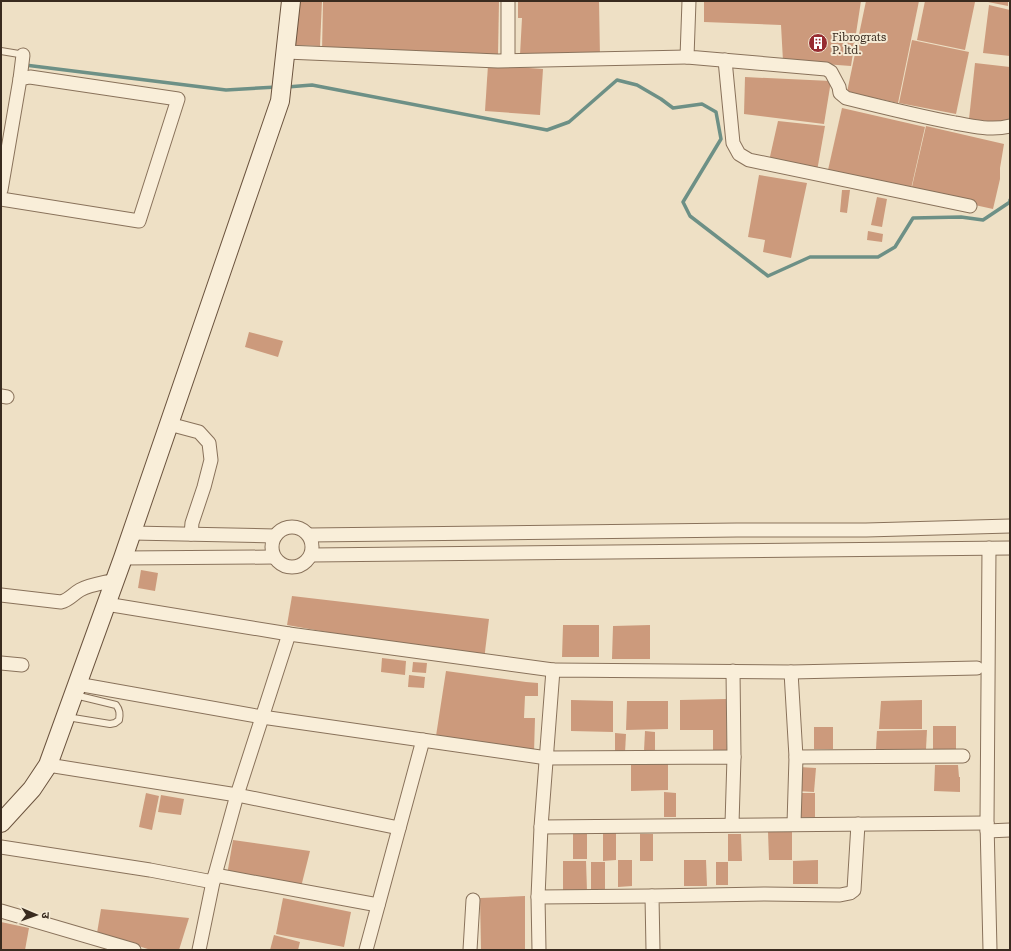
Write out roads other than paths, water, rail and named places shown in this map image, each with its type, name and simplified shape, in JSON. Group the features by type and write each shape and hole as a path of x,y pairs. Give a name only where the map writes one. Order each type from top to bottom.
{"street":[{"path":"1,823 32,789 48,765 132,533 280,101 291,1"},
{"path":"508,1 508,60"},
{"path":"688,57 689,1"},
{"path":"286,52 508,60 688,57 826,69 831,72 839,87 840,93 846,98 920,116 982,128 990,129 1010,126"},
{"path":"726,60 732,144 739,154 749,160 970,206"},
{"path":"1,190 21,63"},
{"path":"1,199 139,221 178,99 30,77 21,63"},
{"path":"169,424 199,432 209,443 210,460 204,487 192,523 192,534"},
{"path":"309,535 866,530 1010,526"},
{"path":"283,528 300,528 309,535 312,545 311,555 308,560 304,564 293,568 282,565 274,557 272,552 272,541 275,536 283,528"},
{"path":"673,531 674,552"},
{"path":"132,533 275,536"},
{"path":"989,548 987,827 990,950"},
{"path":"311,555 1010,548"},
{"path":"123,558 274,557"},
{"path":"1,595 61,602 70,598 86,587 115,580"},
{"path":"106,604 290,634 553,670 791,672 977,668"},
{"path":"199,950 214,879 237,795 290,634"},
{"path":"1,663 22,665"},
{"path":"539,950 538,897 541,826 553,670"},
{"path":"732,824 734,757 733,671"},
{"path":"791,672 796,757 794,824"},
{"path":"75,690 546,758 734,757"},
{"path":"366,950 422,740"},
{"path":"796,757 964,756"},
{"path":"48,765 237,795 399,828"},
{"path":"538,897 765,894 840,895 850,893 854,890 858,824"},
{"path":"541,826 858,824 987,827 1010,830"},
{"path":"1,847 378,905"},
{"path":"652,896 653,950"},
{"path":"470,950 473,900"},
{"path":"1,912 134,950"}],"lane":[{"path":"1,51 21,63"},
{"path":"65,717 110,724 119,720 119,708 116,705 75,690"}],"waterway":[{"path":"25,65 226,90 277,87"},
{"path":"287,87 312,85 547,130 569,122 617,80 637,85 673,108 702,104 716,112 721,139 683,202 690,216 768,276 810,257 878,257 895,247 913,218 961,217 983,220 1010,202 1010,200"}],"place":[{"name":"Fibrograts P. ltd.","path":"818,43"}]}
